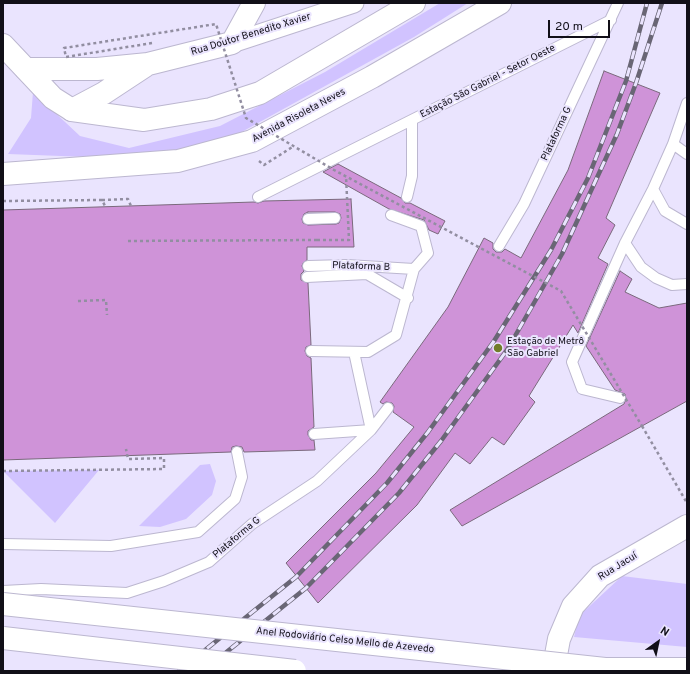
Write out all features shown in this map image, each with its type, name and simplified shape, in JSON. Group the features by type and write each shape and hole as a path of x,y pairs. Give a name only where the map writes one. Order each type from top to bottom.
{"main road":[{"path":"232,43 254,3"},
{"path":"7,50 53,98 72,110 144,120 211,109 260,93 414,3"},
{"name":"Avenida Risoleta Neves","path":"4,174 178,161 252,141 372,77 500,3"},
{"name":"Rua Doutor Benedito Xavier","path":"26,69 97,69 148,64 232,43"},
{"name":"Rua Doutor Benedito Xavier","path":"72,110 104,93 148,64"},
{"name":"Rua Jacuí","path":"554,671 559,639 573,606 600,576 687,526"},
{"name":"Anel Rodoviário Celso Mello de Azevedo","path":"3,604 605,669 687,669"},
{"path":"3,638 295,671"}],"street":[{"name":"Rua Doutor Benedito Xavier","path":"232,43 354,3"}],"lane":[{"path":"611,20 618,3"},
{"name":"Estação São Gabriel - Setor Oeste","path":"258,197 611,20"},
{"name":"Plataforma G","path":"499,246 524,204 611,20"},
{"path":"620,398 582,389 572,362 625,243 674,144 687,103"},
{"name":"Estação São Gabriel - Setor Oeste","path":"407,197 412,176 412,121"},
{"path":"674,144 687,154"},
{"path":"653,189 664,211 687,224"},
{"path":"311,350 368,352 396,335 408,298 414,269 428,253 421,226 391,215"},
{"path":"308,219 335,218"},
{"path":"625,243 641,266 656,278 672,286 687,284"},
{"name":"Plataforma B","path":"308,266 347,265 414,269"},
{"path":"307,277 367,274 408,298"},
{"path":"314,434 370,430 354,352"},
{"name":"Plataforma G","path":"3,590 42,589 127,593 164,581 209,562 252,524 317,481 370,430 388,408"},
{"path":"3,544 111,546 198,532 235,499 242,477 237,452"}],"path":[{"path":"152,43 66,57 64,48 216,24 246,118 346,176 561,291 687,503"},
{"path":"264,165 294,146"},
{"path":"128,241 349,240 346,176"},
{"path":"3,201 128,199 131,206"},
{"path":"102,200 105,206"},
{"path":"78,302 106,300 107,315"},
{"path":"3,471 164,469 164,458 128,459 126,449"}],"shaded area":[{"path":"440,3 468,3 414,37 238,134 183,151 114,158 8,154 31,118 33,92 80,136 129,148 220,126 325,72"},
{"path":"210,464 216,481 212,495 186,519 160,527 139,526 200,465"},
{"path":"99,470 55,523 3,471 4,471"},
{"path":"622,576 687,584 687,647 574,637 579,616"}],"building":[{"path":"604,71 660,93 606,218 615,225 598,258 608,264 578,333 573,325 529,396 535,402 504,445 492,437 470,464 455,453 417,505 318,603 286,563 376,473 414,427 393,412 394,406 392,403 386,402 383,404 380,402 448,307 484,238 493,243 493,249 496,252 502,252 505,249 521,258 568,170"},
{"path":"338,164 401,198 405,203 410,203 445,221 438,234 429,230 424,220 389,209 323,172"},
{"path":"351,199 354,247 307,247 307,260 302,266 304,271 301,274 301,280 308,283 311,345 306,347 305,351 307,356 311,358 314,427 308,431 308,435 311,440 314,440 315,450 244,452 242,447 236,446 232,447 231,452 3,460 3,210 258,203 264,201","holes":["308,212 335,212 340,214 341,218 339,223 308,225 303,223 302,219 304,214"]},
{"path":"620,271 632,279 625,292 659,308 687,303 687,401 462,526 450,510 624,404 626,399 625,394 615,390 586,346"}],"railway":[{"path":"179,671 296,577 387,483 428,432 494,341 551,250 588,178 626,81 647,3"},
{"path":"203,671 306,588 399,493 441,441 507,350 562,254 617,134 636,83 662,3"}],"place":[{"name":"Estação de Metrô São Gabriel","path":"498,348"}]}
